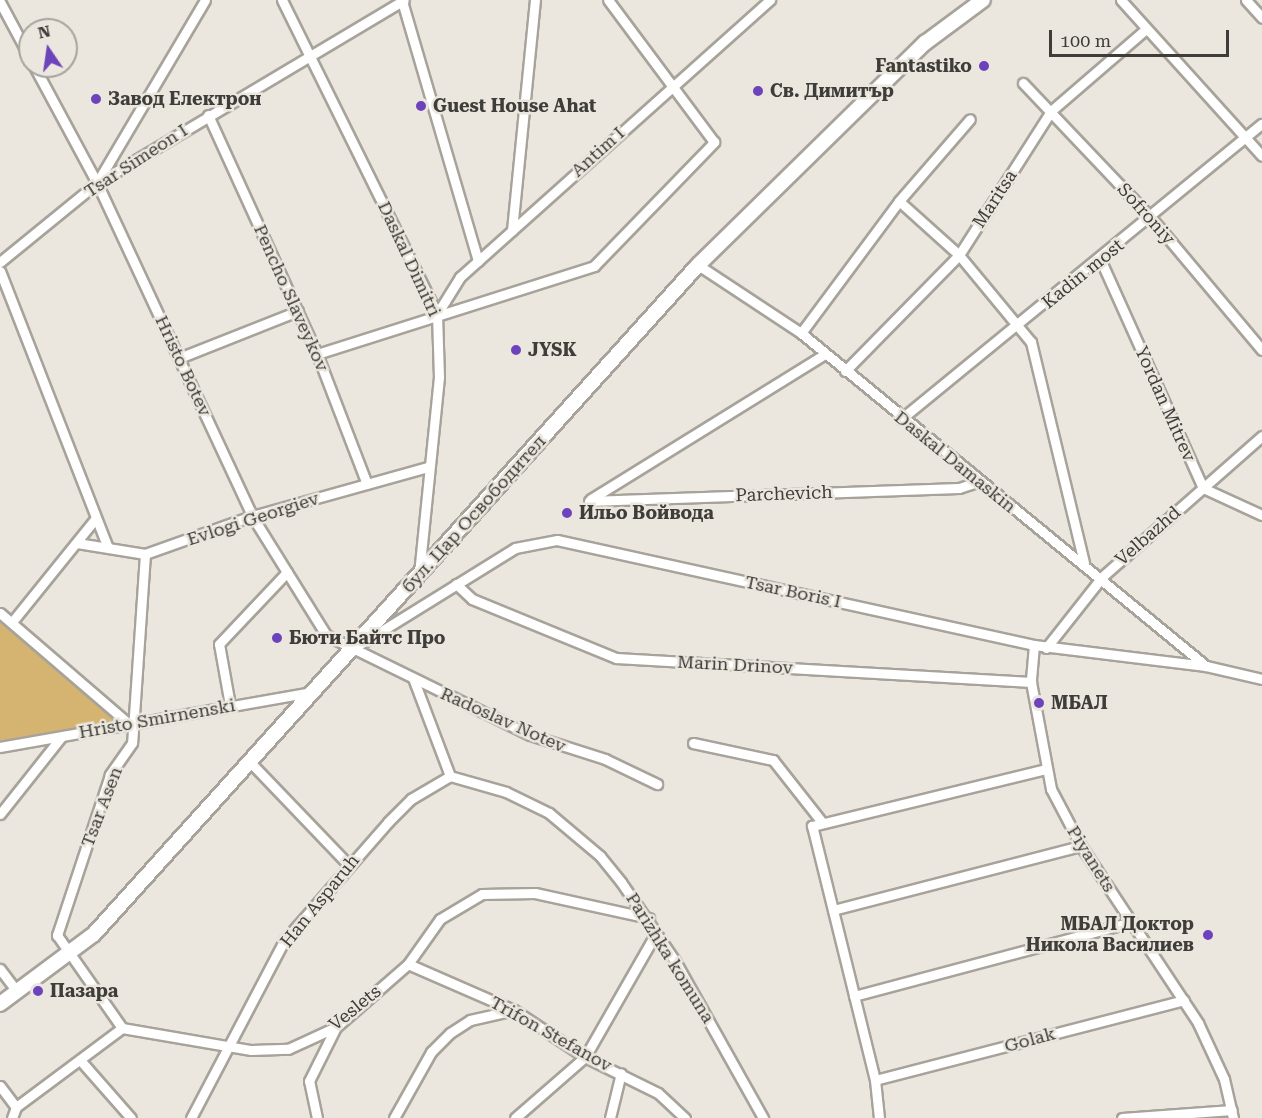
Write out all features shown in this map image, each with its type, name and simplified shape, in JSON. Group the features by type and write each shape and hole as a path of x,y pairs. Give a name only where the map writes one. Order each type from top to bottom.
{"main road":[{"path":"950,22 967,0"},
{"path":"950,22 983,0"},
{"name":"бул. Цар Освободител","path":"0,1004 66,951 94,934 698,266 950,22"},
{"path":"0,994 66,951"}],"street":[{"path":"97,183 205,0"},
{"name":"Daskal Dimitri","path":"282,0 437,314 439,376 428,467 419,576"},
{"path":"512,230 536,0"},
{"path":"317,354 594,266 714,142 673,84 608,0"},
{"name":"Antim I","path":"437,314 460,277 673,84 770,0"},
{"path":"1121,0 1262,156"},
{"path":"1246,0 1262,18"},
{"path":"403,1 478,261"},
{"name":"Tsar Simeon I","path":"0,262 97,183 403,1"},
{"path":"0,2 18,36"},
{"name":"Maritsa","path":"845,371 959,255 1052,111 1146,29"},
{"name":"Hristo Botev","path":"40,78 97,183 252,516 326,635 352,649"},
{"name":"Sofroniy","path":"1023,83 1152,219 1262,350"},
{"name":"Pencho Slaveykov","path":"208,115 317,354 367,484"},
{"path":"801,333 899,201 970,119"},
{"name":"Kadin most","path":"901,420 1101,261 1262,124"},
{"path":"899,201 959,255 1018,326 1040,365 1084,563"},
{"name":"Yordan Mitrev","path":"1101,261 1203,488"},
{"name":"Daskal Damaskin","path":"698,266 801,333 901,420 1102,577 1206,666"},
{"path":"0,271 108,548"},
{"path":"179,358 298,311"},
{"name":"Parchevich","path":"825,354 589,501 959,488 978,482"},
{"name":"Velbazhd","path":"1046,648 1102,577 1262,436"},
{"name":"Evlogi Georgiev","path":"76,543 145,554 252,516 428,467"},
{"path":"1203,488 1262,514"},
{"path":"12,622 95,519"},
{"name":"Tsar Boris I","path":"352,649 515,548 557,540 1046,648 1206,666 1262,679"},
{"name":"Tsar Asen","path":"66,951 57,935 110,775 132,743 129,724 145,554"},
{"path":"230,705 219,644 287,572"},
{"name":"Marin Drinov","path":"456,584 472,599 616,658 1031,682"},
{"path":"0,613 129,724"},
{"name":"Piyanets","path":"1034,645 1031,682 1045,769 1081,846 1184,1000 1211,1049 1233,1114"},
{"name":"Radoslav Notev","path":"352,649 556,747 605,759 657,784"},
{"path":"413,678 450,776"},
{"name":"Hristo Smirnenski","path":"0,747 315,691"},
{"path":"0,814 61,737"},
{"path":"693,743 772,760 816,824 833,910 875,1080 879,1118"},
{"path":"251,763 348,864"},
{"path":"816,824 1045,769"},
{"name":"Han Asparuh","path":"191,1118 231,1046 284,941 348,864 411,799 450,776"},
{"name":"Parizhka komuna","path":"450,776 506,792 549,813 600,856 649,918 763,1118"},
{"path":"833,910 1081,846"},
{"name":"Veslets","path":"122,1028 231,1046 288,1049 336,1028 408,964 440,919 482,894 536,893 649,918"},
{"path":"854,996 1132,922"},
{"path":"515,1118 585,1057 656,933"},
{"path":"12,1118 16,1107 122,1028 66,951"},
{"name":"Trifon Stefanov","path":"408,964 514,1010 585,1057 658,1093 685,1118"},
{"path":"0,969 12,985"},
{"name":"Golak","path":"875,1080 1184,1000"},
{"path":"394,1118 431,1052 450,1033 470,1020 514,1010"},
{"path":"317,1118 309,1081 336,1028"},
{"path":"80,1060 131,1118"},
{"path":"610,1118 621,1073"},
{"path":"0,1086 16,1107"},
{"path":"1122,1118 1233,1114"}],"shaded area":[{"path":"0,617 129,724 0,747"}],"place":[{"name":"Fantastiko","path":"984,66"},
{"name":"Св. Димитър","path":"758,91"},
{"name":"Завод Електрон","path":"96,99"},
{"name":"Guest House Ahat","path":"421,106"},
{"name":"JYSK","path":"516,350"},
{"name":"Ильо Войвода","path":"567,513"},
{"name":"Бюти Байтс Про","path":"277,638"},
{"name":"МБАЛ","path":"1039,703"},
{"name":"МБАЛ Доктор Никола Василиев","path":"1208,935"},
{"name":"Пазара","path":"38,991"}]}
